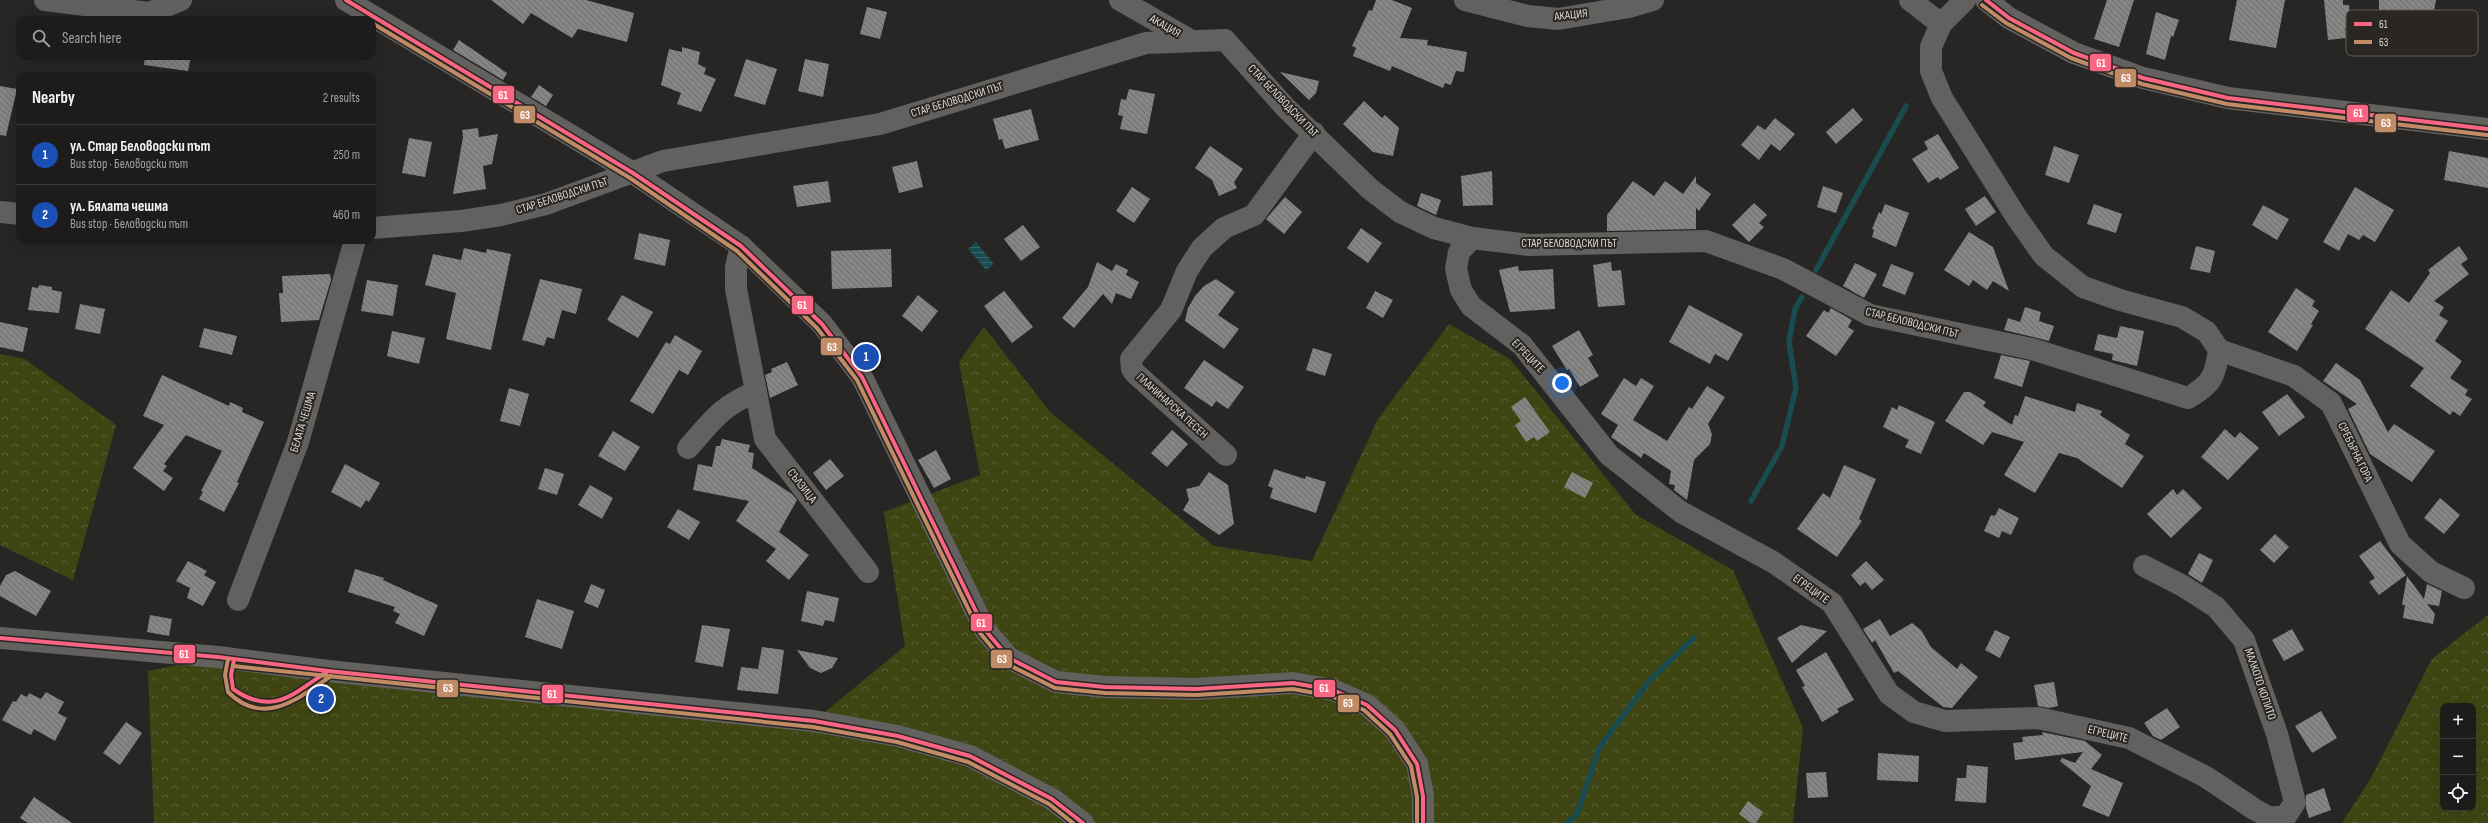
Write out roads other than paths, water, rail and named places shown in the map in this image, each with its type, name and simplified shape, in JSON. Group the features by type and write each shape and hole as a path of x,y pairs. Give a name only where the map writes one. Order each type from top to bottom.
{"street":[{"path":"45,0 149,13 181,0"},
{"path":"346,0 373,16"},
{"name":"АКАЦИЯ","path":"1120,0 1190,40"},
{"name":"АКАЦИЯ","path":"1465,0 1528,16 1558,19 1629,7 1653,0"},
{"path":"1910,0 1941,24"},
{"path":"1965,0 1941,24 1931,47 1931,71 1942,98 2016,218 2044,256 2083,287 2120,300 2182,317 2207,332 2219,350"},
{"path":"1986,0 2012,9 2081,55 2143,78 2228,98 2488,129"},
{"path":"376,18 633,172 741,246 822,324 862,377 986,630 1009,658 1056,682 1105,687 1196,689 1293,683 1333,690 1367,705 1394,730 1417,764 1423,796 1423,823"},
{"name":"СТАР БЕЛОВОДСКИ ПЪТ","path":"376,228 461,221 501,215 546,204 663,161 880,124 1146,43 1190,40 1225,40 1286,108 1314,133 1370,189 1400,212 1434,228 1472,238 1529,245 1706,241 1783,269 1870,315 2032,349 2188,398 2204,388 2216,370 2219,350"},
{"name":"ПЛАНИНАРСКА ПЕСЕН","path":"1226,455 1135,373 1132,369 1131,359 1171,310 1187,271 1202,248 1224,228 1254,215 1314,133"},
{"path":"0,212 16,214"},
{"name":"ЕГРЕЦИТЕ","path":"1472,238 1459,252 1456,269 1461,290 1471,306 1522,345 1609,455 1681,512 1773,562 1832,603 1889,694 1914,712 1945,721 2038,718 2130,738 2206,777 2254,809"},
{"name":"БЕЛАТА ЧЕШМА","path":"238,600 298,442 355,244"},
{"name":"СЪЛЗИЦА","path":"741,246 736,267 736,289 765,439 868,572"},
{"name":"СРЕБЪРНА ГОРА","path":"2219,350 2294,376 2331,403 2400,544 2431,572 2464,588"},
{"path":"688,448 730,404 756,392"},
{"name":"МАЛКОТО КОПИТО","path":"2144,566 2183,586 2216,608 2244,640 2277,734 2294,802 2286,816 2270,818 2254,809"},
{"path":"0,638 218,657 328,671 821,722 898,736 970,756 1052,799 1083,823"}],"water":[{"path":"976,242 994,264 986,270 968,249"}],"waterway":[{"path":"1816,270 1906,106"},
{"path":"1751,501 1782,446 1796,388 1789,342 1795,309 1802,297"},
{"path":"1567,823 1577,814 1599,748 1649,681 1694,638"}],"place":[{"name":"ул. Стар Беловодски път","path":"866,357"},
{"name":"ул. Бялата чешма","path":"321,699"}]}
